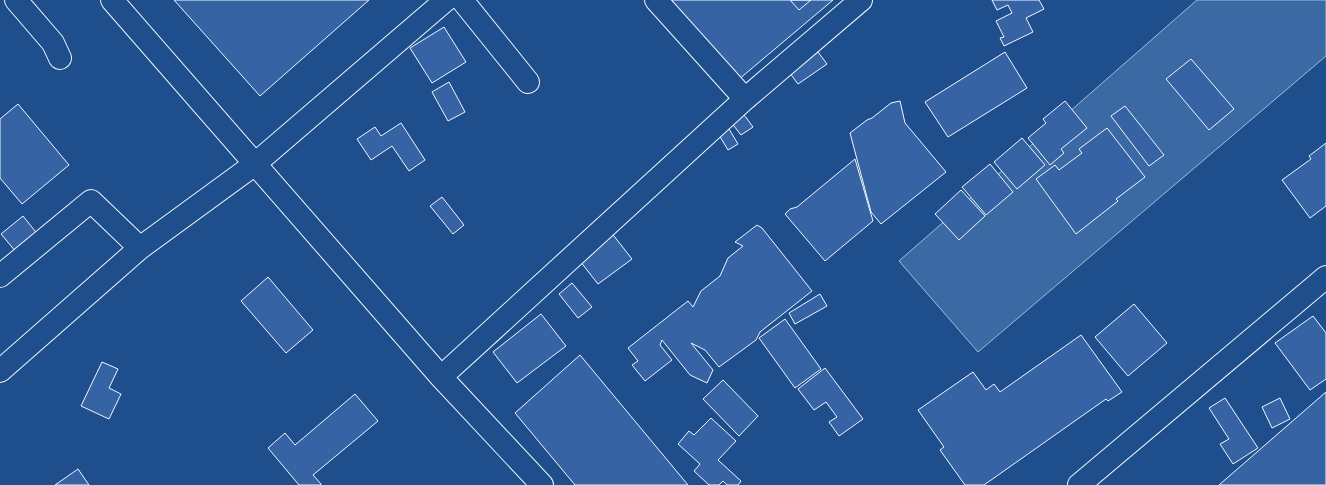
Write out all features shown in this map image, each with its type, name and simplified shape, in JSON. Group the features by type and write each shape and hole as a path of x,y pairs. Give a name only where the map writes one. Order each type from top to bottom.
{"lane":[{"path":"16,0 53,43 60,58"},
{"path":"112,0 441,377 542,485"},
{"path":"0,371 140,248 255,164 446,0"},
{"path":"462,0 528,82"},
{"path":"656,0 745,100"},
{"path":"441,377 745,100 860,0"},
{"path":"0,276 92,201 140,248"},
{"path":"1079,485 1326,277"}],"water":[{"path":"1197,0 1326,0 1326,56 978,352 899,261"}],"building":[{"path":"174,0 369,0 260,96"},
{"path":"670,0 833,0 738,80"},
{"path":"790,0 811,0 799,10"},
{"path":"992,0 1039,0 1044,9 1026,18 1033,32 1004,46 1000,38 1004,37 996,21 1012,13 1008,5 997,10"},
{"path":"444,27 466,62 432,83 410,48"},
{"path":"818,52 827,64 798,84 789,72"},
{"path":"1005,52 1027,88 948,137 925,102"},
{"path":"1191,59 1234,109 1209,130 1166,79"},
{"path":"449,82 465,112 448,121 432,92"},
{"path":"900,101 905,123 946,172 881,224 871,212 850,133 891,103"},
{"path":"1065,101 1087,128 1061,149 1064,153 1050,165 1028,138 1046,123 1043,119"},
{"path":"18,104 69,165 22,204 0,178 0,119"},
{"path":"1125,106 1164,155 1149,166 1111,116"},
{"path":"739,108 753,127 741,135 727,117"},
{"path":"401,123 425,160 409,171 392,146 371,160 357,139 375,127 381,136"},
{"path":"726,124 738,144 728,150 716,130"},
{"path":"1107,128 1145,177 1116,199 1118,201 1076,234 1036,179 1055,165 1059,170 1082,153 1079,149"},
{"path":"1022,138 1045,165 1017,189 994,162"},
{"path":"1326,143 1326,206 1310,218 1282,180 1311,159 1309,156"},
{"path":"855,159 873,221 825,261 785,214 790,209 797,207"},
{"path":"990,164 1013,192 986,215 962,187"},
{"path":"961,190 985,216 959,240 935,214"},
{"path":"442,197 464,225 453,234 430,206"},
{"path":"23,216 39,236 17,253 1,234"},
{"path":"757,225 762,228 812,291 760,332 756,340 719,367 705,350 691,343 713,370 707,383 690,375 662,340 660,345 672,360 645,381 632,365 638,361 628,348 688,301 693,307 701,291 720,276 728,258 743,246 735,242"},
{"path":"610,231 632,259 598,284 576,256"},
{"path":"268,277 313,330 286,353 241,301"},
{"path":"572,283 592,307 578,318 559,294"},
{"path":"820,294 827,306 795,324 789,313"},
{"path":"1134,304 1167,343 1128,376 1095,337"},
{"path":"541,314 566,346 517,383 493,352"},
{"path":"1313,316 1326,333 1326,379 1310,390 1275,343"},
{"path":"785,319 821,369 795,388 759,338"},
{"path":"1081,335 1122,392 1108,401 1106,399 984,485 965,485 940,450 944,447 918,410 973,372 986,390 994,384 1000,392"},
{"path":"580,355 688,485 575,485 515,413"},
{"path":"102,362 118,369 109,388 121,394 109,419 81,406"},
{"path":"825,368 863,419 839,436 829,422 837,417 826,402 814,410 798,389"},
{"path":"723,380 758,416 739,436 703,399"},
{"path":"1326,392 1326,485 1219,485"},
{"path":"355,394 378,421 313,475 321,485 299,485 268,448 285,433 295,445"},
{"path":"1225,398 1258,448 1233,464 1220,444 1229,439 1209,408"},
{"path":"1280,398 1290,419 1272,428 1262,407"},
{"path":"711,418 736,441 718,460 741,481 738,485 727,485 723,481 719,485 709,485 694,471 700,464 678,444 689,431 694,435"},
{"path":"78,469 89,485 55,485"}]}
